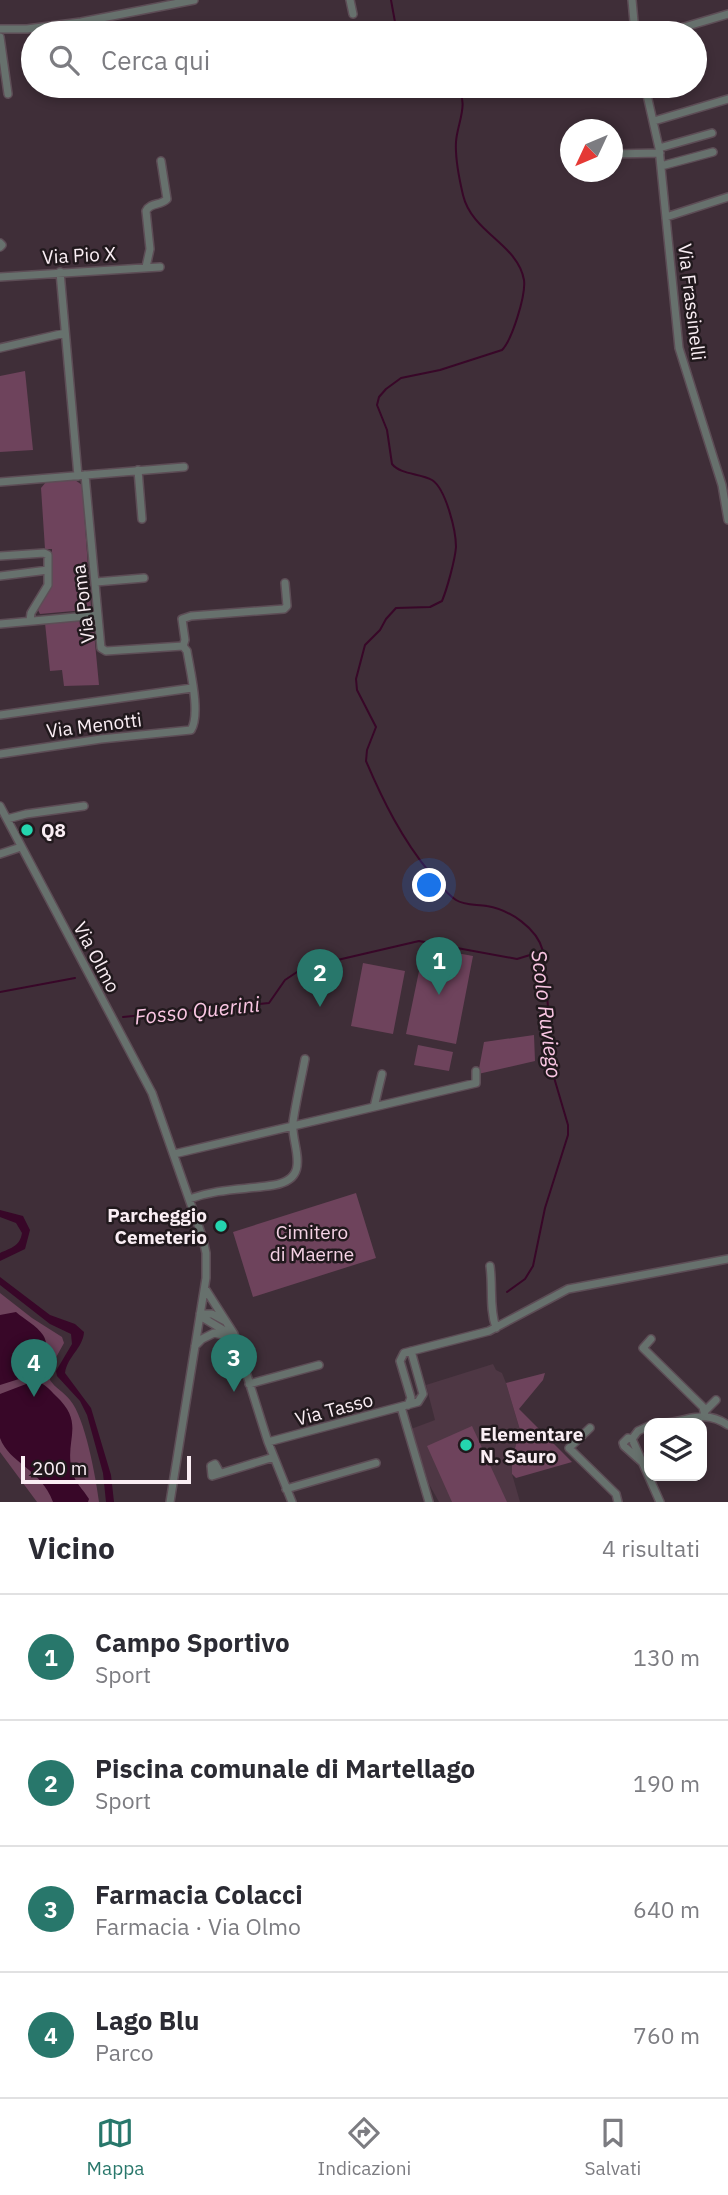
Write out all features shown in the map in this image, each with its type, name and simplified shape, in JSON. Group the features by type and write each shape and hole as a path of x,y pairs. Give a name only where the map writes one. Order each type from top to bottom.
{"street":[{"path":"85,21 194,0"},
{"path":"350,0 353,14"},
{"path":"632,0 634,21"},
{"path":"704,21 728,14"},
{"path":"0,29 21,29"},
{"path":"0,37 8,94"},
{"name":"Via Frassinelli","path":"648,98 660,150 676,331 722,485 728,520"},
{"path":"654,121 728,99"},
{"path":"623,153 660,150 712,133"},
{"path":"661,166 713,152"},
{"path":"146,267 150,249 146,211 151,205 167,199 161,161"},
{"path":"666,217 728,197"},
{"name":"Via Pio X","path":"0,277 160,267"},
{"name":"Via Poma","path":"60,272 81,476 96,582 100,645 106,651 183,646"},
{"path":"0,348 65,333"},
{"path":"0,482 184,467"},
{"path":"138,470 142,519"},
{"path":"0,556 44,552 48,555 48,585 31,613 30,620"},
{"path":"0,576 48,570"},
{"path":"96,582 144,578"},
{"path":"0,715 192,688 187,651 183,646 184,618 284,609 287,606 285,583"},
{"path":"0,624 98,615"},
{"name":"Via Menotti","path":"0,754 101,739 188,731 192,729 194,720 192,688"},
{"path":"7,819 84,806"},
{"name":"Via Olmo","path":"0,807 152,1093 206,1253 205,1289 170,1502"},
{"path":"0,853 21,847"},
{"path":"189,1199 215,1190 272,1185 286,1181 295,1170 298,1160 292,1128 305,1059"},
{"path":"174,1154 476,1083 477,1071"},
{"path":"374,1107 382,1074"},
{"path":"404,1406 411,1398 400,1356 411,1351 498,1327 568,1289 728,1259"},
{"path":"491,1266 491,1309 498,1327"},
{"path":"205,1289 229,1323 268,1442 292,1502"},
{"path":"200,1315 212,1314 229,1323"},
{"path":"200,1315 225,1331 237,1347"},
{"path":"195,1347 202,1339 214,1333 232,1339"},
{"path":"651,1339 643,1348 705,1413 728,1425"},
{"path":"404,1406 418,1402 423,1394 411,1351"},
{"path":"249,1384 319,1365"},
{"path":"684,1418 705,1413 716,1400"},
{"path":"404,1406 425,1501"},
{"name":"Via Tasso","path":"268,1442 404,1406"},
{"path":"590,1428 569,1448 616,1493 618,1502"},
{"path":"632,1439 638,1430 644,1428"},
{"path":"632,1439 628,1438 623,1443 624,1446 644,1464"},
{"path":"632,1439 644,1464"},
{"path":"220,1473 274,1457"},
{"path":"286,1489 376,1463"},
{"path":"651,1481 660,1502"}],"shaded area":[{"path":"0,1210 23,1216 30,1230 25,1249 0,1261 0,1253 17,1244 22,1233 16,1223 0,1217"},
{"path":"0,1277 50,1315 75,1324 84,1332 65,1373 91,1408 111,1475 114,1502 106,1502 103,1473 87,1415 80,1401 57,1376 56,1371 72,1344 71,1334 50,1324 0,1285"},
{"path":"16,1312 43,1335 46,1354 38,1373 0,1385 0,1315"},
{"name":"Elementare N. Sauro","path":"493,1364 496,1370 502,1373 520,1430 512,1459 512,1474 520,1502 439,1502 429,1484 411,1429 435,1420 426,1385"},
{"path":"34,1381 49,1389 70,1415 72,1471 89,1499 88,1502 53,1502 41,1482 4,1447 0,1438 0,1394"}],"green space":[{"path":"25,371 33,450 0,452 0,376"},
{"path":"75,480 82,485 91,607 85,610 40,614 38,610 52,585 52,549 45,549 41,488 46,482"},
{"path":"90,619 93,622 99,685 64,686 62,670 50,671 45,623"},
{"path":"424,947 473,956 456,1044 406,1034"},
{"path":"363,963 405,971 393,1034 351,1026"},
{"path":"534,1035 535,1061 478,1074 484,1042"},
{"path":"418,1045 453,1052 449,1071 414,1065"},
{"name":"Cimitero di Maerne","path":"356,1193 376,1258 253,1297 233,1232"},
{"path":"0,1293 62,1337 64,1343 49,1370 50,1380 70,1400 80,1420 99,1502 37,1502 0,1452"},
{"path":"545,1373 543,1380 519,1409 572,1462 516,1478 512,1474 512,1459 520,1430 506,1383"},
{"path":"472,1426 507,1502 452,1502 427,1446"}],"waterway":[{"name":"Scolo Ruviego","path":"391,0 395,21"},
{"name":"Scolo Ruviego","path":"462,98 456,148 463,195 475,219 504,247 520,268 524,280 523,296 514,327 502,350 440,370 401,378 379,397 377,405 387,430 392,464 400,470 432,480 437,485 449,511 456,547 442,601 430,607 396,608 365,645 356,679 357,690 376,727 367,750 366,761 386,805 411,847 452,897 463,903 505,911 529,928 543,951 548,1007 548,1057 568,1125 568,1135 545,1208 533,1266 525,1279 507,1292"},
{"name":"Fosso Querini","path":"123,1017 269,1003 285,980 303,968 419,941 517,959 543,951"},
{"name":"Fosso Querini","path":"0,992 75,978"}],"place":[{"name":"Q8","path":"27,830"},
{"name":"Campo Sportivo","path":"439,995"},
{"name":"Piscina comunale di Martellago","path":"320,1007"},
{"name":"Parcheggio Cemeterio","path":"221,1226"},
{"name":"Farmacia Colacci","path":"234,1392"},
{"name":"Lago Blu","path":"34,1397"},
{"name":"Elementare N. Sauro","path":"466,1445"}]}
